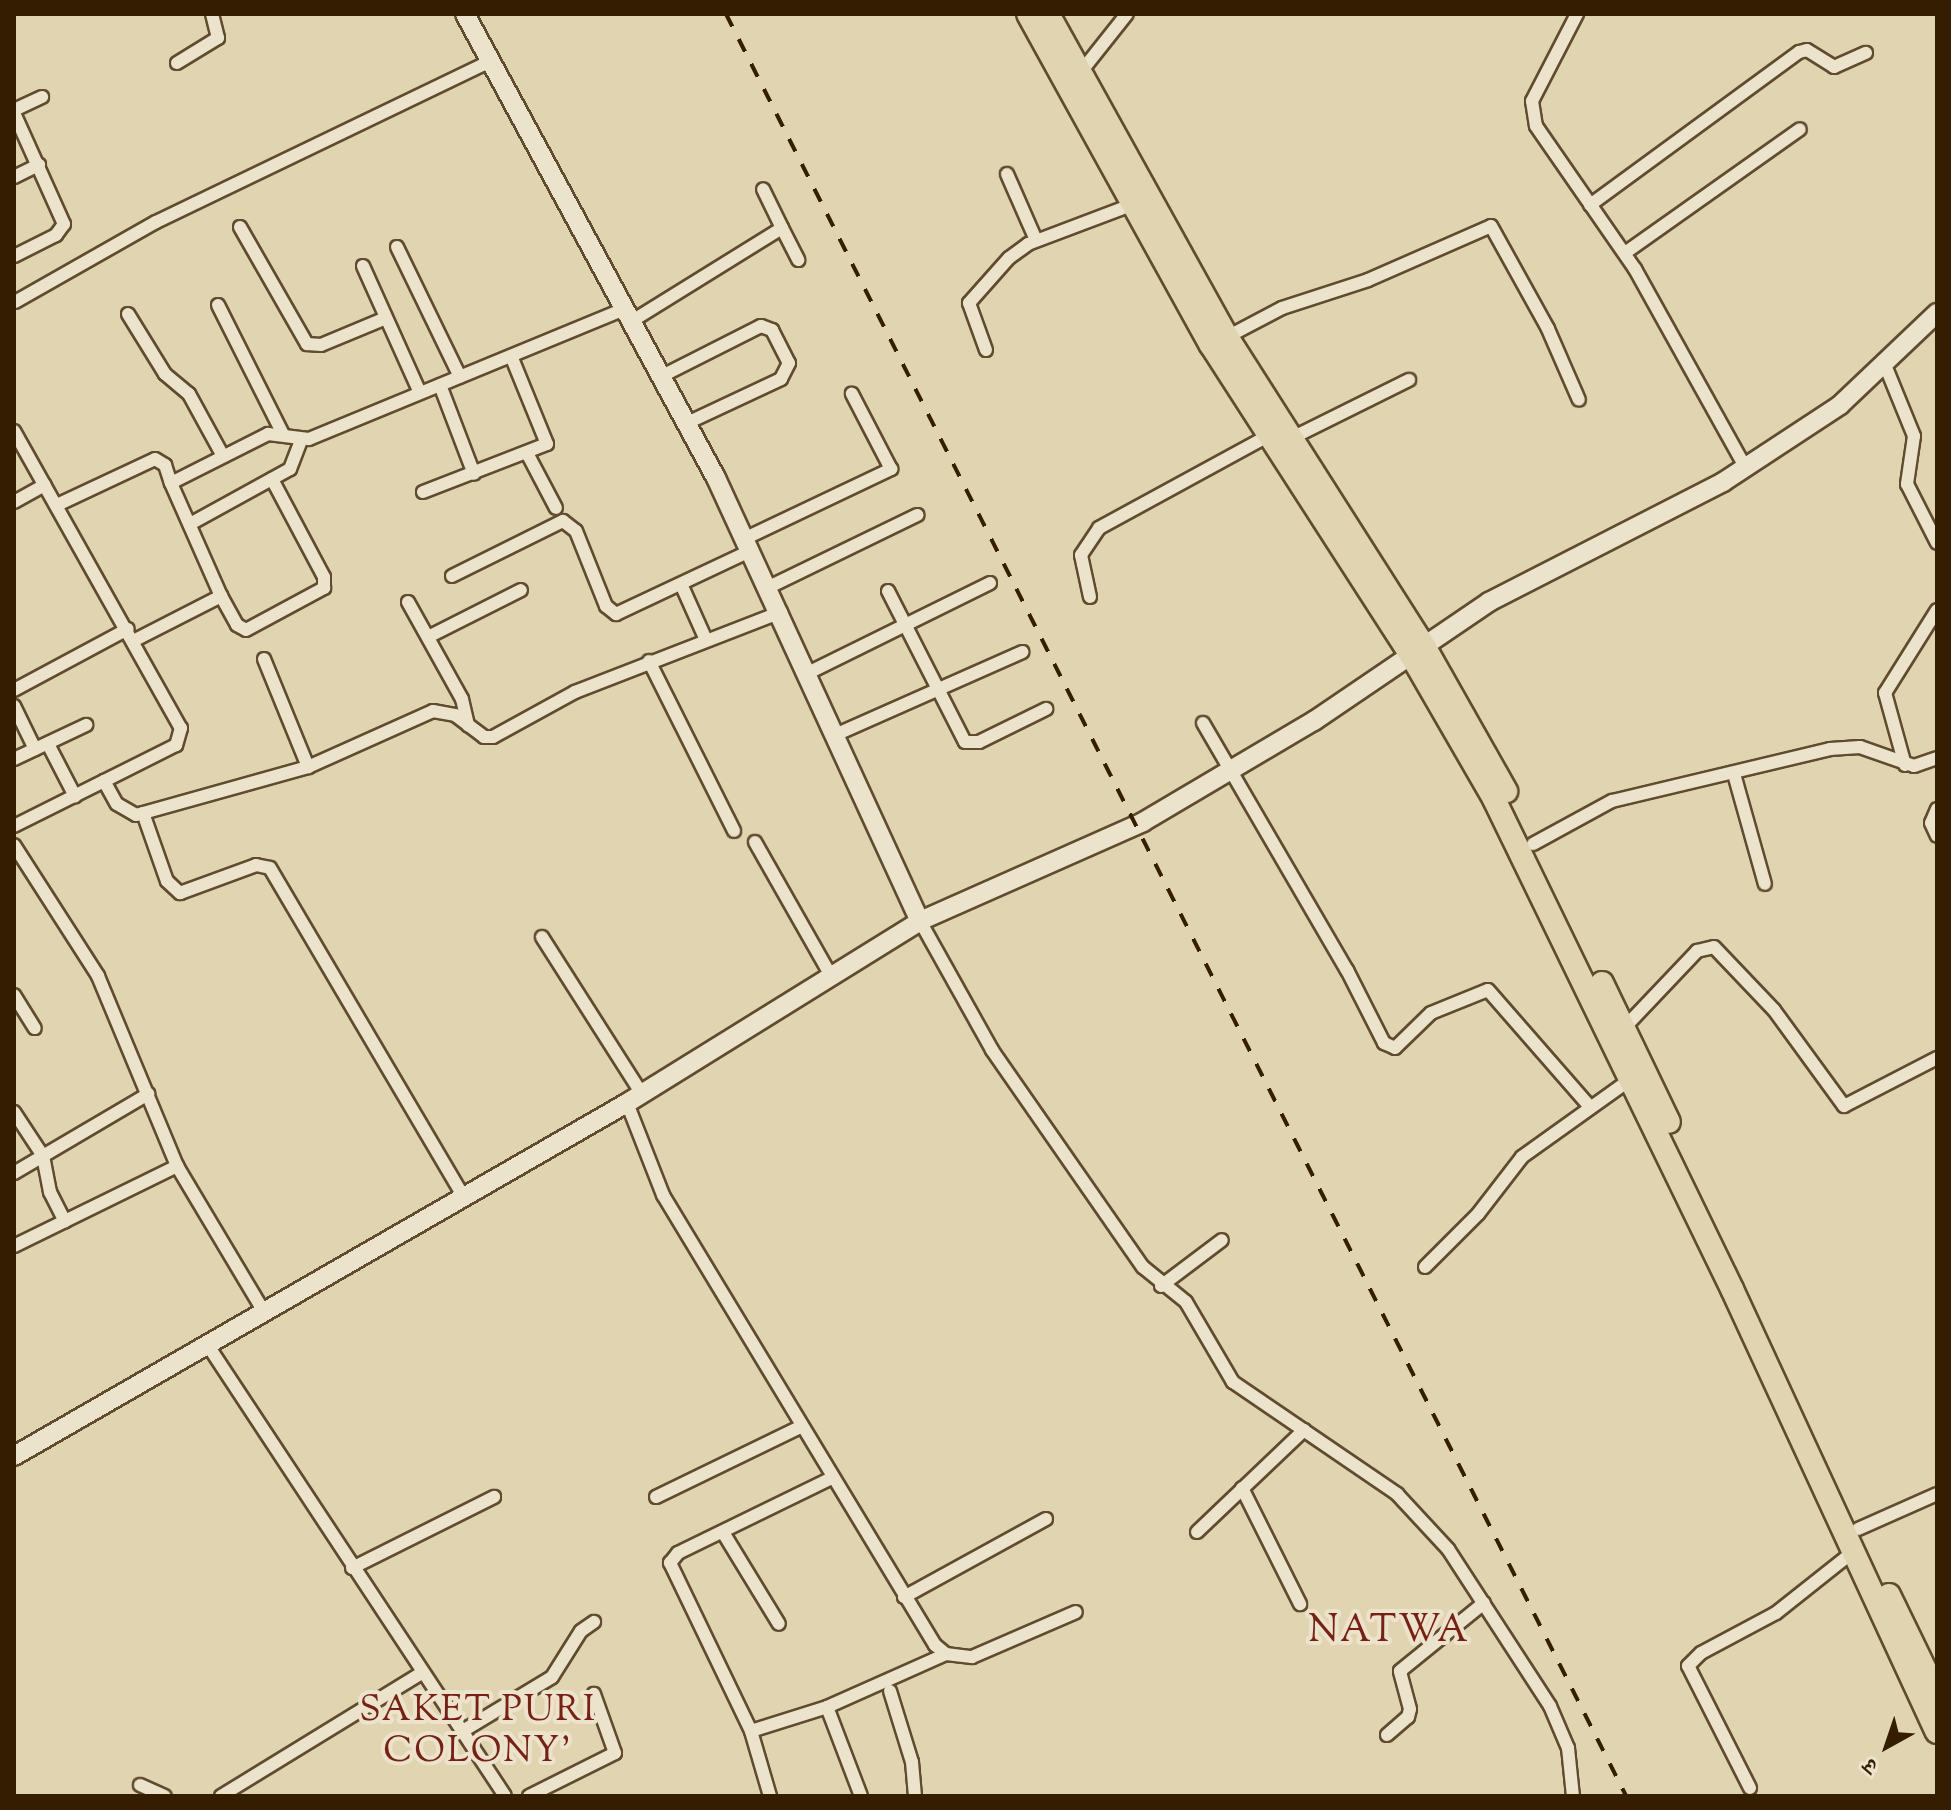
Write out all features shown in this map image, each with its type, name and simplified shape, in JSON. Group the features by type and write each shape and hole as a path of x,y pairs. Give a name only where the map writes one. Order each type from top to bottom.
{"highway":[{"path":"1028,14 1131,205 1417,650 1533,844 1625,1027 1937,1694"},
{"path":"1048,14 1227,337 1279,438"},
{"path":"1417,650 1631,1079 1937,1732"}],"street":[{"path":"177,63 218,38 212,14"},
{"path":"465,14 662,376 749,544 920,921 992,1050 1143,1267 1161,1286 1186,1302 1233,1382 1397,1494 1425,1521 1484,1603 1561,1727 1573,1796"},
{"path":"1080,73 1127,14"},
{"path":"1577,14 1538,87 1532,114 1543,140 1625,253 1745,467"},
{"path":"1590,205 1799,52 1807,50 1834,67 1866,53"},
{"path":"15,302 156,222 491,61"},
{"path":"14,256 56,235 64,224 14,112 42,97"},
{"path":"1625,253 1800,129"},
{"path":"14,177 39,165"},
{"path":"1007,174 1036,240"},
{"path":"763,189 798,260"},
{"path":"986,350 970,310 972,297 1009,258 1036,240 1131,205"},
{"path":"1227,337 1282,308 1368,280 1491,226 1541,315 1579,400"},
{"path":"240,227 307,344 321,345 386,318"},
{"path":"171,483 268,434 283,434 301,440 511,356 629,315 782,228"},
{"path":"397,247 460,377"},
{"path":"363,266 420,393"},
{"path":"218,305 283,434"},
{"path":"14,1456 634,1098 920,921 1143,822 1314,721 1417,650 1554,565 1745,467 1822,418 1885,365 1937,313"},
{"path":"128,314 165,374 189,394 223,456"},
{"path":"662,376 761,326 772,330 789,363 781,379 687,423"},
{"path":"423,492 542,449 548,439 511,356"},
{"path":"1885,365 1914,436 1907,484 1937,543"},
{"path":"1090,597 1081,555 1099,528 1279,438 1409,380"},
{"path":"440,385 474,474"},
{"path":"452,576 563,521 576,531 606,606 616,614 681,584 749,544 891,469 852,394"},
{"path":"14,431 131,634 181,728 181,741 14,826"},
{"path":"190,524 295,464 301,440"},
{"path":"527,453 556,508"},
{"path":"57,505 155,459 165,465 221,596 237,625 246,630 324,588 324,577 272,479"},
{"path":"14,502 45,485"},
{"path":"769,587 917,515"},
{"path":"808,673 990,583"},
{"path":"681,584 706,640"},
{"path":"428,637 521,590"},
{"path":"888,591 959,735 971,744 1046,709"},
{"path":"14,690 131,634 221,596"},
{"path":"408,602 462,699 468,725"},
{"path":"1905,765 1885,693 1937,610"},
{"path":"104,781 122,809 143,813 308,767 433,711 455,715 484,737 501,734 575,692 781,612"},
{"path":"835,735 1022,652"},
{"path":"264,659 308,767"},
{"path":"649,661 734,831"},
{"path":"14,706 75,796"},
{"path":"1203,723 1232,767 1387,1046 1395,1048 1431,1013 1488,990 1590,1107"},
{"path":"14,759 86,725"},
{"path":"1533,844 1612,801 1849,746 1905,765 1937,758"},
{"path":"1734,774 1765,884"},
{"path":"1937,809 1931,823 1937,836"},
{"path":"143,813 167,881 180,893 256,865 270,868 463,1196"},
{"path":"755,842 831,976"},
{"path":"14,845 98,976 177,1166 264,1312"},
{"path":"542,937 634,1098 663,1195 904,1597 946,1654"},
{"path":"1625,1027 1697,951 1714,947 1774,1010 1844,1106 1937,1058"},
{"path":"14,995 35,1028"},
{"path":"1425,1267 1478,1214 1522,1157 1631,1079"},
{"path":"14,1173 148,1094"},
{"path":"14,1112 43,1156 50,1192 65,1221"},
{"path":"14,1246 177,1166"},
{"path":"1161,1286 1222,1240"},
{"path":"207,1344 505,1796"},
{"path":"656,1497 802,1426"},
{"path":"1197,1532 1304,1430"},
{"path":"770,1796 751,1731 670,1563 678,1553 724,1534 832,1478"},
{"path":"1242,1488 1300,1604"},
{"path":"1858,1529 1937,1494"},
{"path":"352,1568 494,1497"},
{"path":"904,1597 1046,1519"},
{"path":"724,1534 779,1624"},
{"path":"1750,1788 1688,1666 1701,1653 1776,1613 1853,1552"},
{"path":"1387,1735 1410,1709 1400,1671 1484,1603"},
{"path":"751,1731 827,1707 946,1654 972,1657 1076,1612"},
{"path":"461,1732 552,1677 581,1631 594,1622"},
{"path":"221,1796 422,1673"},
{"path":"890,1691 912,1762 915,1796"},
{"path":"529,1796 615,1753 594,1694"},
{"path":"827,1707 861,1796"},
{"path":"140,1785 165,1796"}],"railway":[{"path":"726,14 1626,1796"}],"district":[{"name":"NATWA","path":"1389,1633"},
{"name":"SAKET PURI COLONY'","path":"478,1732"}]}
